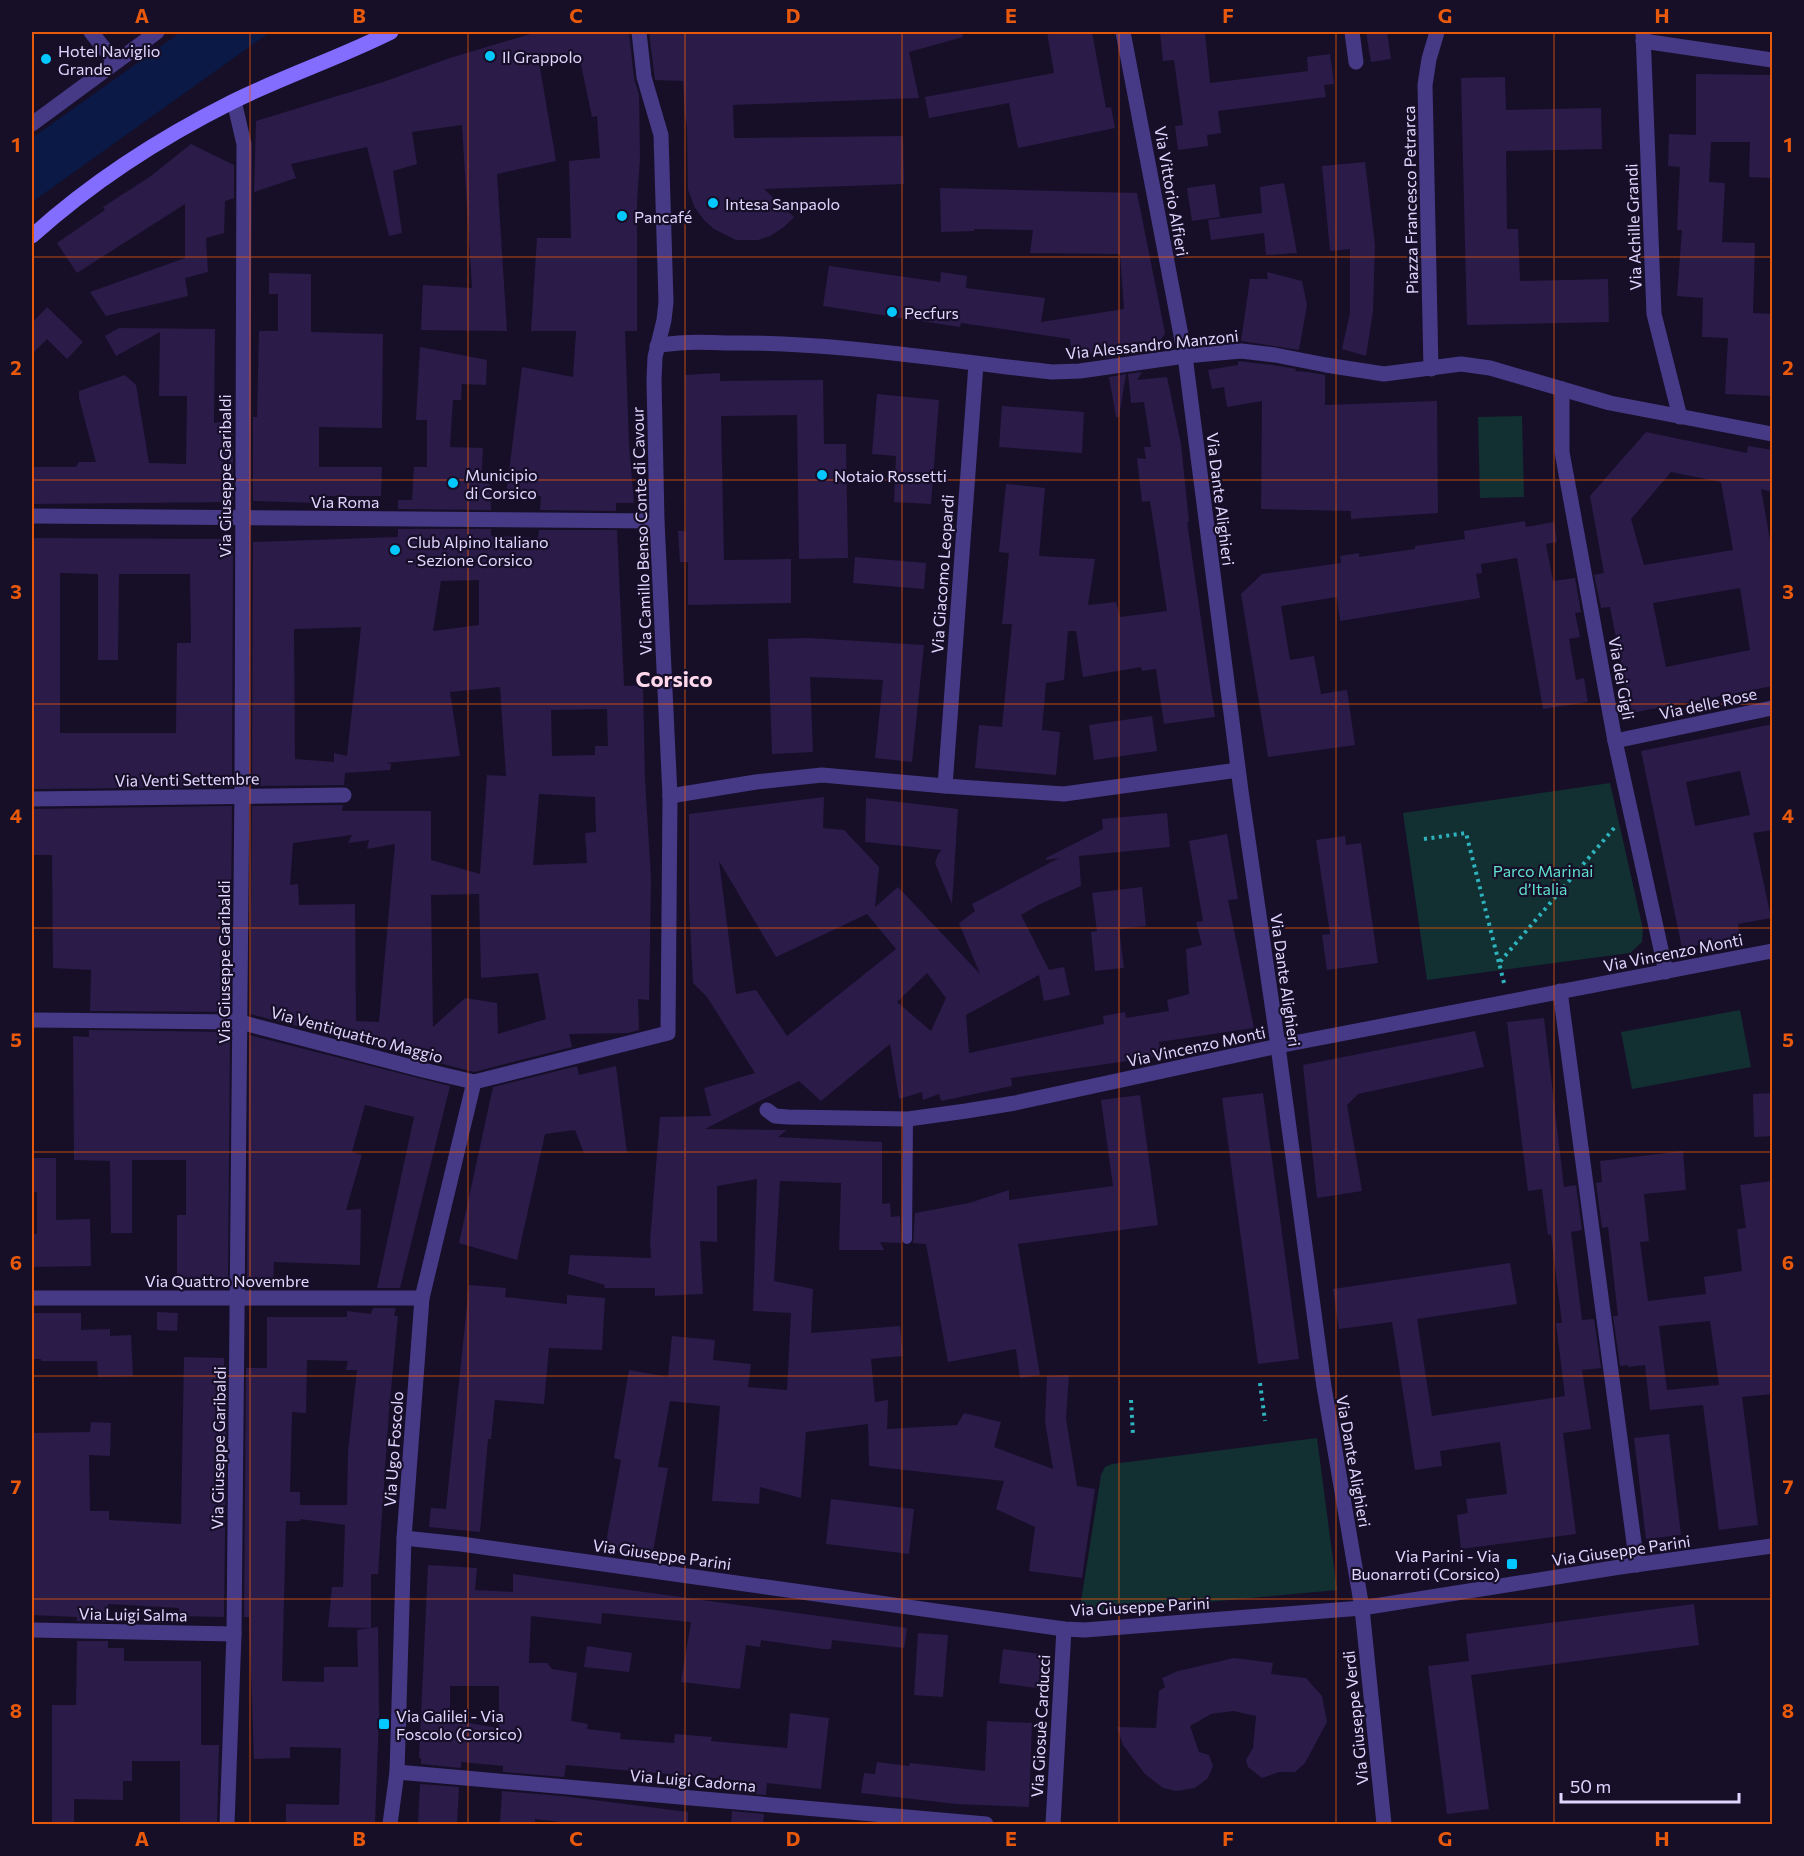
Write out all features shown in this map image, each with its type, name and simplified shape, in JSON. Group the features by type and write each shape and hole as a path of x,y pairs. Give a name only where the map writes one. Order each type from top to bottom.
{"main road":[{"path":"32,236 112,172 175,132 234,101 391,32"}],"street":[{"path":"91,32 115,62"},
{"path":"32,124 157,32"},
{"name":"Via Camillo Benso Conte di Cavour","path":"639,32 644,77 662,135 666,302 657,346 654,381 657,520 670,796 668,1033"},
{"name":"Via Vittorio Alfieri","path":"1123,32 1185,356"},
{"path":"1352,32 1356,62"},
{"name":"Piazza Francesco Petrarca","path":"1431,369 1425,86 1429,59 1437,32"},
{"path":"1643,36 1773,60"},
{"name":"Via Achille Grandi","path":"1643,36 1654,314 1680,417"},
{"name":"Via Giuseppe Garibaldi","path":"227,1824 234,1634 242,796 244,144 234,101"},
{"name":"Via Alessandro Manzoni","path":"657,346 691,343 791,343 837,346 1052,372 1080,371 1185,356 1241,351 1384,374 1461,364 1490,368 1610,403 1773,434"},
{"name":"Via Dante Alighieri","path":"1185,356 1238,770 1328,1415 1362,1608"},
{"name":"Via Giacomo Leopardi","path":"945,786 976,364"},
{"name":"Via dei Gigli","path":"1562,389 1562,452 1615,741 1666,972"},
{"name":"Via Roma","path":"32,516 657,520"},
{"name":"Via delle Rose","path":"1615,741 1773,708"},
{"path":"670,796 756,782 822,775 1064,794 1238,770"},
{"name":"Via Venti Settembre","path":"32,799 344,795"},
{"name":"Via Vincenzo Monti","path":"767,1110 776,1116 788,1117 908,1119 966,1112 1278,1046 1508,1001 1772,954"},
{"path":"1560,992 1637,1565"},
{"name":"Via Ventiquattro Maggio","path":"32,1020 240,1022 474,1082 668,1033"},
{"name":"Via Ugo Foscolo","path":"390,1824 397,1772 404,1538 422,1298 474,1082"},
{"name":"Via Quattro Novembre","path":"32,1298 422,1298"},
{"name":"Via Giuseppe Parini","path":"404,1538 520,1552 1064,1629 1085,1630 1362,1608 1773,1546"},
{"name":"Via Giuseppe Verdi","path":"1362,1608 1384,1824"},
{"name":"Via Giosuè Carducci","path":"1053,1824 1064,1629"},
{"name":"Via Luigi Salma","path":"32,1630 234,1634"},
{"name":"Via Luigi Cadorna","path":"397,1772 986,1824"}],"lane":[{"path":"907,1239 908,1119"}],"path":[{"path":"1499,963 1630,809"},
{"path":"1424,839 1466,833 1508,1001"},
{"path":"1260,1383 1264,1421"},
{"path":"1131,1400 1133,1435"}],"green space":[{"path":"1522,416 1524,497 1480,498 1478,417"},
{"name":"Parco Marinai d’Italia","path":"1610,783 1643,929 1642,942 1630,953 1427,980 1403,813"},
{"path":"1740,1010 1751,1067 1632,1089 1621,1032"},
{"path":"1317,1438 1337,1590 1079,1614 1101,1475 1105,1467 1112,1464"}],"water":[{"path":"181,32 270,32 32,202 32,138"}],"building":[{"path":"537,32 629,32 634,78 639,95 640,158 637,202 637,331 625,331 629,444 634,503 616,503 616,511 540,510 541,496 506,496 522,367 573,377 576,331 531,331 537,238 571,238 569,161 600,158 597,116 592,117 579,55 540,68 556,161 497,174 507,331 421,330 423,285 472,288 462,125 412,132 417,164 393,171 402,233 389,236 367,147 291,164 296,178 254,192 256,121"},
{"path":"649,32 962,32 963,37 909,52 919,98 733,105 734,138 903,136 904,184 764,189 794,217 770,236 758,240 736,240 714,229 695,208 688,190 687,126 683,81 655,80"},
{"path":"1047,32 1092,32 1106,108 1111,107 1115,128 1018,148 1009,103 929,118 925,97 1054,73"},
{"path":"1205,32 1210,83 1308,71 1307,57 1330,54 1334,84 1324,85 1326,97 1218,111 1221,133 1207,135 1208,146 1178,150 1175,126 1183,125 1174,60 1163,61 1160,33"},
{"path":"1366,32 1387,32 1391,59 1371,62"},
{"path":"1696,74 1773,75 1773,178 1749,177 1750,142 1711,142 1709,182 1725,183 1722,242 1755,243 1753,313 1773,314 1773,396 1725,394 1728,338 1702,337 1703,298 1677,296 1682,230 1677,230 1680,167 1668,166 1669,134 1696,135"},
{"path":"1505,77 1506,110 1601,108 1602,149 1506,151 1507,229 1518,229 1520,281 1608,279 1609,322 1467,325 1461,78"},
{"path":"191,144 234,165 234,198 225,201 224,233 206,238 208,272 185,278 188,296 106,316 90,292 185,258 185,204 77,273 57,243 105,210 103,207 151,176"},
{"path":"1365,162 1375,245 1373,311 1366,356 1342,349 1350,313 1350,249 1330,251 1322,166"},
{"path":"1284,183 1297,253 1266,255 1264,233 1211,240 1208,220 1262,213 1260,187"},
{"path":"1215,184 1220,217 1192,221 1187,188"},
{"path":"940,188 1137,193 1165,333 1155,350 1105,358 1104,352 1072,355 1070,339 961,323 960,327 823,306 829,266 940,282 941,272 967,276 966,288 1045,298 1041,322 1124,309 1120,254 1030,253 1033,230 974,229 974,231 941,232"},
{"path":"1267,272 1302,281 1307,305 1299,350 1241,341 1250,279 1268,279"},
{"path":"269,273 311,274 311,332 383,334 382,428 319,427 319,467 382,467 381,496 317,496 317,503 253,501 253,417 257,417 259,331 278,331 278,294 269,294"},
{"path":"47,307 83,342 67,359 47,339 32,354 32,323"},
{"path":"119,328 215,329 214,423 233,420 233,502 32,504 32,467 76,467 79,462 96,462 79,391 125,375 136,385 149,463 186,464 187,396 159,396 160,332 116,356 105,336"},
{"path":"420,347 487,360 486,385 462,384 461,400 453,400 450,447 483,448 481,483 490,484 491,510 398,509 398,500 412,500 414,467 427,467 427,420 416,420"},
{"path":"1238,361 1325,375 1325,405 1437,401 1438,513 1351,519 1351,511 1261,509 1262,401 1227,407 1224,387 1212,389 1208,370 1238,365"},
{"path":"1142,372 1137,380 1167,377 1181,444 1189,522 1187,522 1215,717 1164,724 1156,669 1142,671 1141,667 1083,677 1076,631 1068,631 1064,680 1046,683 1042,730 1060,732 1056,775 975,768 979,725 1002,727 1012,624 1002,624 1009,553 999,552 1006,484 1045,488 1039,556 1095,559 1088,605 1116,602 1120,617 1167,611 1150,501 1142,502 1137,458 1146,459 1144,447 1151,447 1144,402 1131,403 1128,374"},
{"path":"720,373 720,381 823,380 824,444 846,444 848,558 799,559 797,415 721,416 724,560 791,559 791,603 688,605 688,562 680,562 678,531 686,531 685,375"},
{"path":"1126,374 1119,417 1116,417 1109,377"},
{"path":"877,394 939,400 931,504 894,502 896,456 872,454"},
{"path":"1002,406 1084,412 1082,453 999,447"},
{"path":"1646,432 1747,453 1748,446 1773,450 1773,492 1761,489 1773,557 1773,686 1631,713 1610,607 1601,608 1594,575 1604,573 1590,496","holes":["1671,472 1721,482 1733,550 1644,565 1631,519","1740,588 1750,650 1666,667 1653,603"]},
{"path":"1525,521 1526,527 1554,522 1557,542 1546,544 1553,581 1575,578 1581,612 1575,613 1580,637 1569,639 1576,680 1584,678 1588,702 1543,709 1517,558 1481,564 1482,573 1476,574 1480,598 1340,621 1337,597 1281,606 1290,660 1314,656 1321,694 1347,690 1355,745 1268,757 1241,594 1262,574 1341,563 1340,556 1359,553 1359,557 1465,539 1464,531"},
{"path":"398,529 491,529 491,536 538,538 539,530 617,530 624,686 643,685 645,779 651,879 649,1000 638,999 639,1030 628,1033 569,1034 572,1047 474,1072 250,1014 252,806 343,805 342,811 431,811 431,860 480,874 487,775 506,776 500,687 450,692 460,756 386,763 391,764 390,770 345,773 344,785 252,786 253,542 398,537","holes":["479,580 479,625 433,631 441,581","361,627 347,756 334,753 334,762 295,759 294,629","607,709 608,746 595,746 595,755 552,756 551,710","539,794 595,797 596,832 585,833 587,863 533,865","352,835 348,843 369,840 367,849 395,844 379,1022 356,1021 355,904 299,905 298,884 290,885 293,843","479,894 481,978 538,973 546,1019 498,1034 497,1003 465,998 433,1027 431,895"]},
{"path":"32,538 226,539 226,543 233,542 232,787 32,789","holes":["60,573 98,574 98,660 118,660 119,574 190,574 191,643 177,643 176,733 60,733"]},
{"path":"855,557 926,563 924,589 853,583"},
{"path":"809,638 924,645 912,762 875,758 883,680 810,677 813,752 772,754 768,639"},
{"path":"1152,716 1157,751 1094,760 1089,725"},
{"path":"1773,724 1773,830 1753,833 1771,918 1738,924 1740,937 1682,948 1641,751","holes":["1740,771 1750,815 1695,826 1686,782"]},
{"path":"824,797 823,828 844,830 879,867 875,907 898,887 980,974 959,923 975,911 972,904 1059,858 1046,860 1103,829 1102,819 1167,813 1170,847 1079,856 1081,886 1021,915 1049,970 1064,967 1070,995 1044,1001 1039,975 966,1015 969,1053 1104,1024 1103,1016 1125,1012 1126,1018 1169,1011 1167,1000 1189,994 1186,949 1202,945 1196,922 1203,921 1189,841 1227,834 1238,899 1228,900 1254,1028 1159,1042 1161,1056 1011,1078 1012,1086 941,1101 939,1094 923,1100 922,1092 899,1099 890,1044 821,1101 799,1081 705,1129 787,1130 778,1137 882,1142 882,1204 890,1203 891,1217 900,1216 901,1243 880,1242 884,1250 839,1250 841,1183 780,1181 774,1281 813,1289 811,1333 900,1326 903,1356 871,1359 875,1402 888,1400 887,1429 957,1425 964,1413 1001,1422 994,1447 1053,1469 1045,1421 1047,1376 1069,1375 1066,1419 1077,1486 1095,1489 1082,1578 1029,1571 1035,1527 996,1509 1004,1481 869,1466 868,1424 806,1432 801,1498 760,1487 759,1504 712,1501 720,1406 670,1401 658,1467 668,1468 652,1557 605,1548 621,1460 614,1458 629,1370 668,1377 672,1336 715,1340 713,1360 751,1364 748,1387 787,1390 791,1313 753,1311 757,1179 717,1186 717,1242 700,1241 703,1294 655,1296 655,1288 604,1288 605,1285 568,1274 570,1255 651,1258 650,1241 660,1117 711,1116 704,1088 755,1073 707,997 693,983 689,904 689,814","holes":["719,861 776,957 867,914 896,949 787,1036 756,990 736,994","927,973 946,998 931,1031 897,1002"]},
{"path":"866,798 958,809 952,904 935,863 942,850 865,842"},
{"path":"232,806 230,1012 90,1011 91,970 53,968 52,855 32,855 32,809"},
{"path":"1345,836 1346,845 1361,843 1378,963 1327,970 1322,935 1330,934 1316,840"},
{"path":"1142,887 1146,926 1119,929 1124,968 1095,971 1091,932 1097,931 1092,893"},
{"path":"1544,1018 1564,1187 1576,1185 1582,1230 1571,1232 1582,1320 1594,1319 1601,1368 1582,1370 1591,1429 1563,1433 1576,1534 1461,1549 1457,1515 1468,1513 1466,1499 1507,1494 1500,1442 1440,1451 1442,1466 1415,1470 1392,1322 1339,1329 1333,1289 1510,1263 1517,1304 1417,1319 1432,1416 1565,1396 1556,1323 1562,1323 1551,1234 1548,1235 1542,1189 1528,1191 1507,1022"},
{"path":"89,1030 230,1032 228,1283 225,1285 177,1285 177,1215 186,1215 186,1160 132,1160 132,1233 111,1233 110,1161 74,1160 73,1036 89,1037"},
{"path":"1475,1031 1484,1067 1358,1094 1347,1105 1362,1191 1317,1198 1303,1065"},
{"path":"249,1035 450,1086 400,1288 377,1288 414,1117 365,1105 352,1152 362,1155 346,1210 361,1209 360,1265 274,1262 273,1285 247,1284"},
{"path":"577,1066 579,1075 616,1066 627,1153 584,1153 575,1130 545,1134 517,1260 459,1243 493,1087"},
{"path":"1263,1093 1299,1359 1258,1364 1222,1098"},
{"path":"1773,1093 1773,1136 1754,1137 1753,1094"},
{"path":"1140,1095 1158,1225 1018,1244 1040,1375 1020,1378 1016,1349 948,1362 926,1244 913,1243 915,1213 969,1203 1009,1190 1009,1200 1113,1186 1101,1100"},
{"path":"1683,1151 1686,1190 1644,1194 1649,1241 1640,1242 1648,1301 1706,1294 1704,1277 1742,1271 1737,1229 1746,1228 1740,1185 1773,1181 1773,1394 1742,1397 1758,1525 1719,1530 1703,1405 1650,1410 1645,1365 1620,1366 1613,1316 1618,1316 1608,1227 1602,1228 1596,1183 1602,1182 1600,1161","holes":["1710,1321 1719,1385 1667,1390 1659,1326"]},
{"path":"32,1158 56,1158 56,1220 90,1219 91,1266 32,1267 32,1234 37,1234 37,1192 32,1192"},
{"path":"469,1285 506,1288 505,1297 567,1304 567,1295 605,1298 602,1350 549,1348 544,1404 495,1400 491,1439 488,1439 480,1532 429,1527 431,1508 446,1509"},
{"path":"373,1308 396,1308 394,1316 398,1316 378,1574 371,1574 371,1628 378,1627 379,1714 375,1824 286,1824 286,1804 339,1805 341,1748 290,1747 290,1758 254,1759 249,1617 244,1617 246,1368 267,1368 267,1317 347,1317 347,1311 371,1314","holes":["307,1360 348,1361 346,1370 357,1370 348,1451 347,1505 300,1505 300,1492 290,1492 292,1412 306,1413","300,1519 345,1525 343,1587 332,1587 328,1627 371,1628 357,1630 358,1667 324,1667 324,1682 282,1681 286,1521 300,1521"]},
{"path":"157,1312 178,1313 177,1331 157,1330"},
{"path":"32,1313 81,1313 81,1330 110,1329 110,1336 131,1335 133,1376 98,1377 97,1361 32,1359"},
{"path":"184,1357 224,1358 224,1368 227,1368 224,1617 179,1616 179,1608 108,1604 108,1622 77,1621 77,1617 32,1615 32,1433 90,1432 91,1422 111,1423 110,1456 89,1455 90,1511 109,1511 109,1520 181,1524"},
{"path":"1669,1434 1681,1535 1646,1539 1634,1438"},
{"path":"831,1499 914,1509 909,1554 826,1544"},
{"path":"428,1565 477,1568 475,1590 513,1592 513,1574 907,1628 904,1648 832,1640 831,1649 761,1640 760,1647 746,1645 740,1689 681,1682 691,1622 602,1613 601,1624 531,1616 529,1663 547,1663 552,1669 577,1673 571,1721 588,1724 587,1729 621,1733 620,1739 674,1743 675,1734 712,1737 711,1741 787,1748 790,1713 829,1718 821,1789 767,1783 766,1795 734,1792 735,1780 566,1765 564,1777 503,1772 503,1766 461,1762 461,1768 421,1764 421,1758 419,1758","holes":["450,1686 499,1686 499,1728 450,1720"]},
{"path":"1694,1604 1699,1645 1471,1675 1489,1809 1447,1814 1428,1666 1469,1661 1466,1634"},
{"path":"918,1633 948,1635 943,1697 914,1695"},
{"path":"77,1641 108,1641 108,1648 124,1648 124,1661 201,1661 201,1745 219,1745 217,1824 180,1824 180,1761 132,1761 132,1781 123,1781 123,1800 74,1799 74,1824 52,1824 52,1705 76,1705"},
{"path":"587,1646 632,1653 629,1672 584,1667"},
{"path":"1003,1649 1048,1655 1044,1689 999,1683"},
{"path":"1234,1658 1273,1663 1271,1674 1306,1678 1322,1696 1327,1722 1305,1763 1295,1772 1279,1772 1262,1778 1248,1767 1246,1760 1253,1748 1256,1716 1233,1711 1211,1714 1190,1726 1199,1752 1209,1755 1213,1766 1208,1778 1195,1788 1176,1791 1163,1788 1145,1774 1123,1745 1117,1727 1156,1728 1159,1691 1165,1687 1162,1678 1178,1671"},
{"path":"987,1721 1032,1723 1029,1807 956,1804 861,1793 864,1773 875,1774 877,1762 985,1771"},
{"path":"420,1784 459,1787 457,1824 418,1824"},
{"path":"502,1791 688,1812 688,1824 576,1824 535,1819 535,1824 500,1823"},
{"path":"732,1811 764,1814 763,1824 731,1824"}],"place":[{"name":"Il Grappolo","path":"490,56"},
{"name":"Hotel Naviglio Grande","path":"46,59"},
{"name":"Intesa Sanpaolo","path":"713,203"},
{"name":"Pancafé","path":"622,216"},
{"name":"Pecfurs","path":"892,312"},
{"name":"Notaio Rossetti","path":"822,475"},
{"name":"Municipio di Corsico","path":"453,483"},
{"name":"Club Alpino Italiano - Sezione Corsico","path":"395,550"},
{"name":"Via Parini - Via Buonarroti (Corsico)","path":"1512,1564"},
{"name":"Via Galilei - Via Foscolo (Corsico)","path":"384,1724"}],"district":[{"name":"Corsico","path":"674,678"}]}
